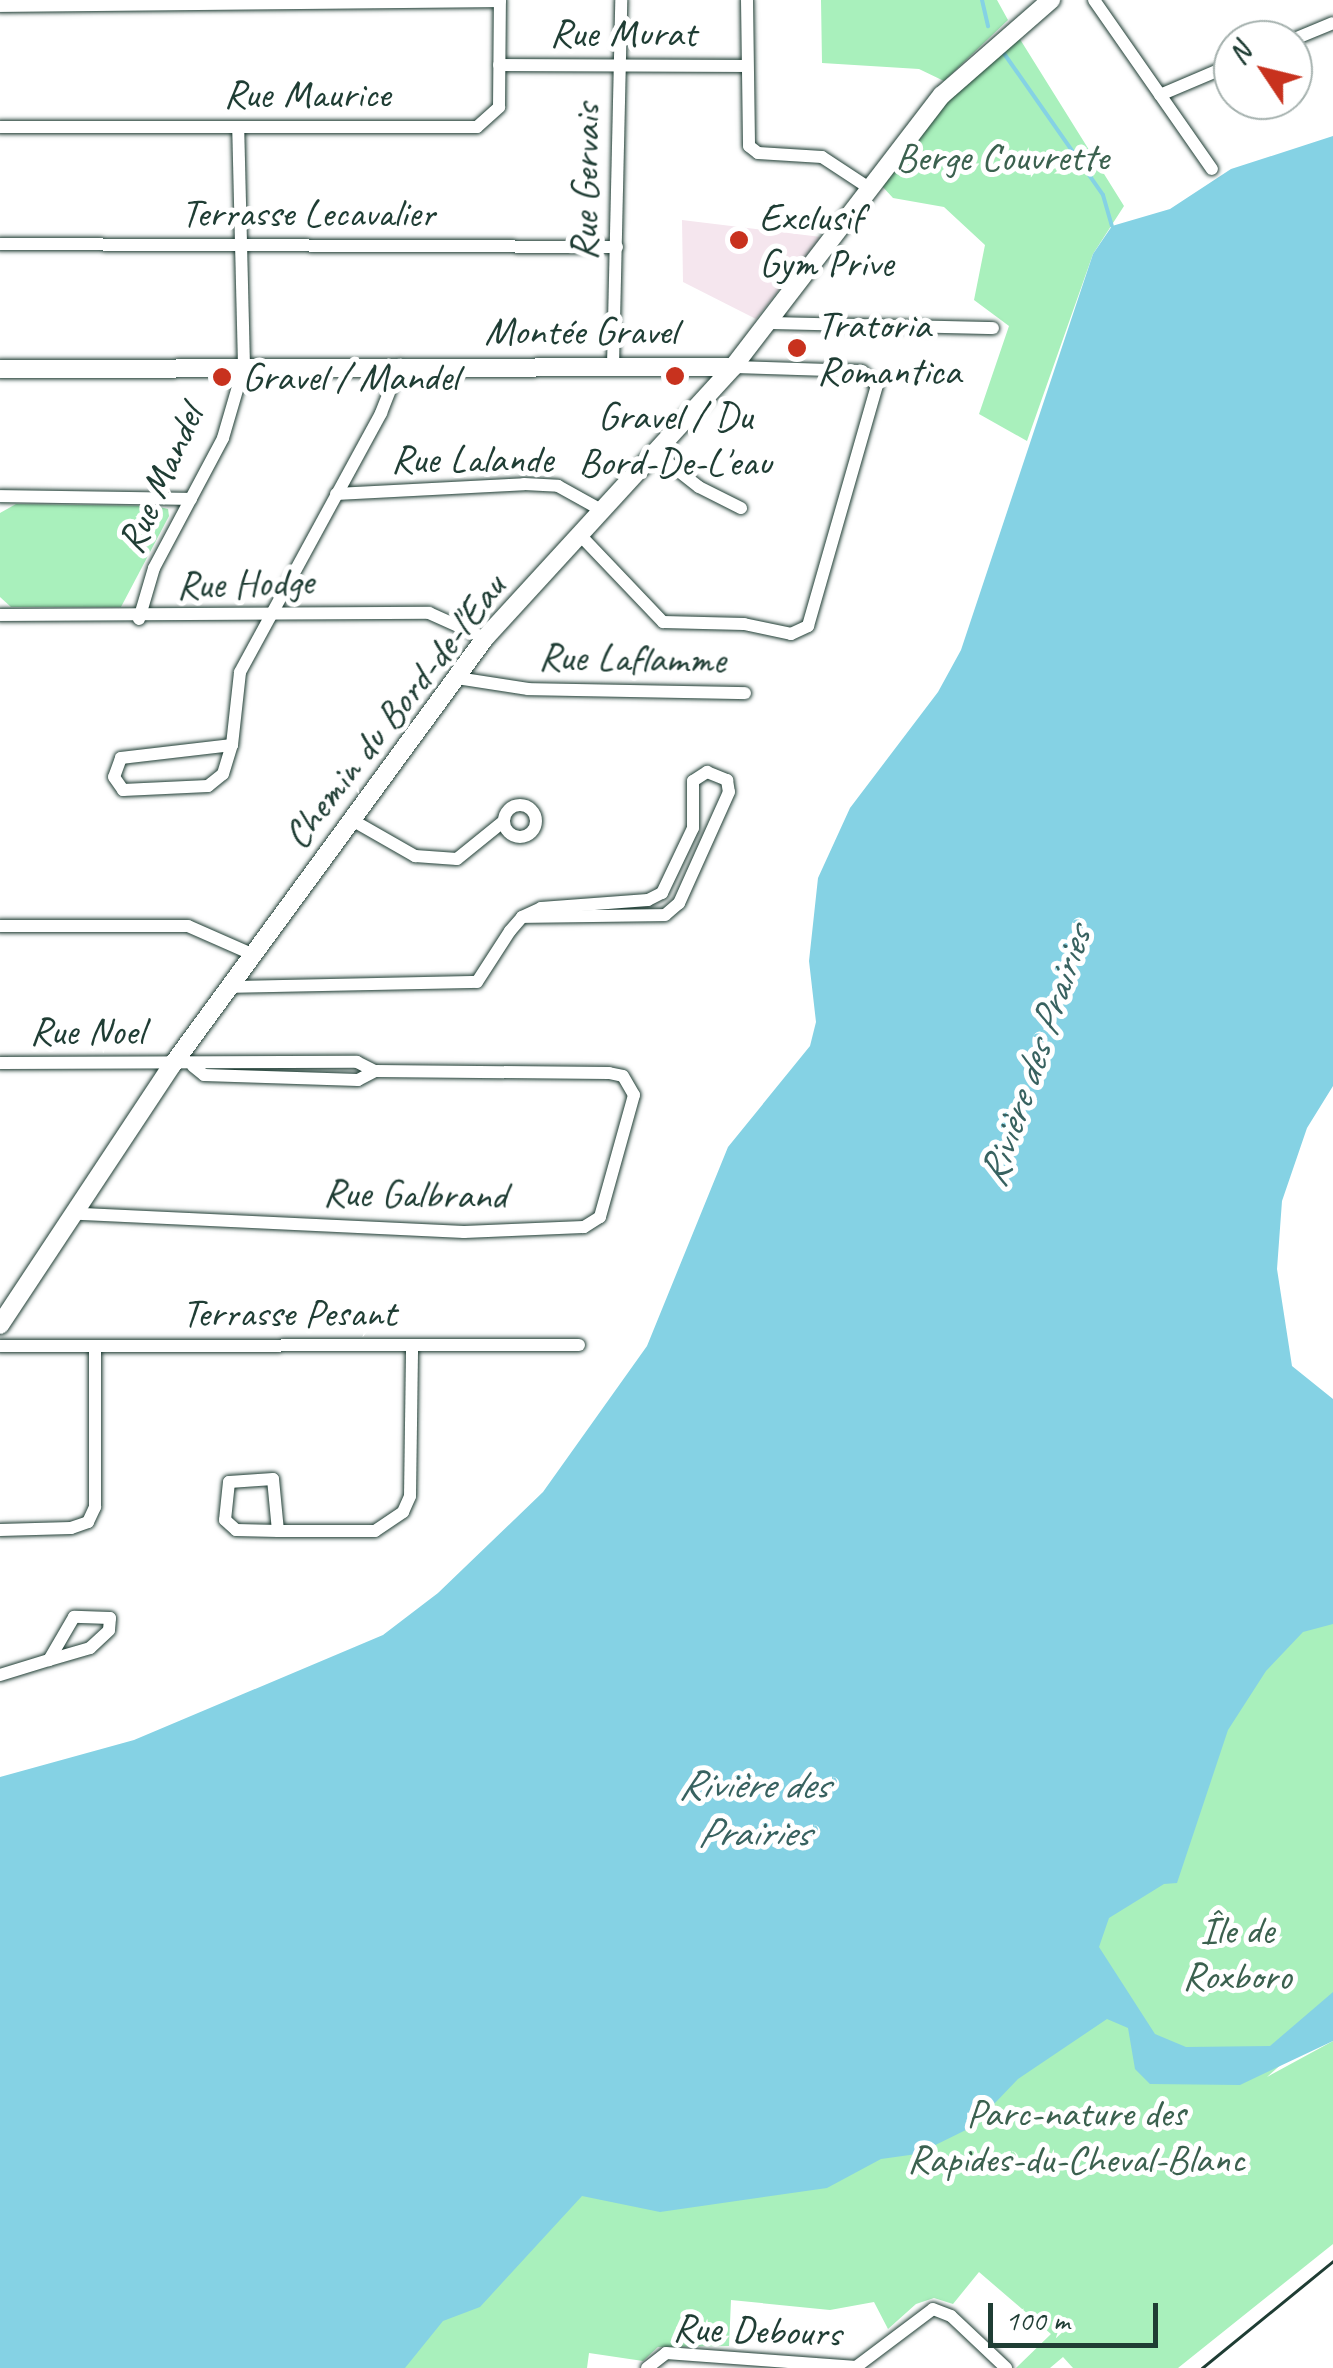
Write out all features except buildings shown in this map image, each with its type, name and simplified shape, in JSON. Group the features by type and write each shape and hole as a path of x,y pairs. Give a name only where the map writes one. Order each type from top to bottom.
{"street":[{"path":"0,6 500,0"},
{"name":"Rue Maurice","path":"0,127 476,127 499,108 500,0"},
{"name":"Rue Gervais","path":"614,366 621,0"},
{"path":"747,0 748,146 758,152 822,156 869,188"},
{"name":"Chemin du Bord-de-l'Eau","path":"0,1325 172,1064 486,638 733,367 869,188 977,58 1051,0"},
{"path":"1094,0 1212,169"},
{"name":"Rue Murat","path":"500,65 746,66"},
{"path":"1160,94 1213,72"},
{"name":"Rue Mandel","path":"139,619 154,568 223,438 244,366 238,127"},
{"name":"Terrasse Lecavalier","path":"0,244 617,248"},
{"path":"766,323 994,328"},
{"path":"232,745 121,758 114,777 123,790 208,786 223,774 232,745 240,672 275,613 400,365"},
{"name":"Montée Gravel","path":"0,370 400,365 733,367 862,370 877,386 808,626 801,632 663,622 581,536"},
{"path":"657,454 699,488 741,508"},
{"name":"Rue Lalande","path":"336,494 524,484 558,486 602,511"},
{"path":"0,496 191,500"},
{"name":"Rue Hodge","path":"0,616 139,619 275,613 428,613 453,618 486,638"},
{"name":"Rue Laflamme","path":"457,678 528,689 746,693"},
{"path":"230,987 465,986 485,973 522,917 541,908 648,900 662,893 692,828 693,782 718,774 729,792 674,908 665,914 522,917"},
{"path":"352,820 415,856 457,859 504,821"},
{"path":"662,893 674,908"},
{"path":"0,926 188,926 254,955"},
{"name":"Rue Noel","path":"0,1063 194,1066 206,1061 357,1062 375,1071 624,1076"},
{"name":"Rue Galbrand","path":"76,1214 464,1232 584,1227 600,1217 634,1095 624,1076"},
{"name":"Terrasse Pesant","path":"0,1346 579,1344"},
{"path":"278,1531 273,1480 229,1482 229,1528 278,1531 375,1531 403,1512 410,1496 412,1345"},
{"path":"0,1530 71,1528 88,1522 94,1508 94,1346"},
{"path":"0,1675 90,1648 109,1630 110,1618 74,1616 49,1660"},
{"name":"Rue Debours","path":"647,2368 666,2353 856,2367 933,2309 950,2316 1006,2368"}],"shaded area":[{"path":"682,220 821,237 756,319 683,282"}],"green space":[{"path":"821,0 997,0 1008,20 944,81 919,69 822,63"},
{"name":"Berge Couvrette","path":"1018,36 1124,206 1093,254 1027,441 979,414 1009,326 974,300 985,245 944,207 893,198 882,186 955,91"},
{"path":"16,504 155,506 168,509 169,516 121,607 11,607 0,597 0,513"},
{"name":"Parc-nature des Rapides-du-Cheval-Blanc","path":"1288,1556 1333,1588 1333,2019 1267,2077 1333,2041 1333,2244 1178,2368 1073,2368 1063,2357 1050,2368 1016,2368 1051,2334 979,2272 953,2304 934,2298 916,2304 888,2329 874,2302 830,2310 731,2300 729,2346 658,2347 643,2361 589,2353 587,2368 153,2368"}],"water":[{"name":"Rivière des Prairies","path":"1333,136 1333,1086 1307,1128 1282,1201 1277,1269 1292,1366 1333,1399 1333,1624 1303,1632 1266,1671 1228,1730 1177,1883 1164,1884 1109,1918 1099,1947 1155,2034 1186,2047 1270,2046 1333,1992 1333,2041 1240,2085 1150,2084 1135,2069 1128,2028 1107,2019 1018,2079 972,2127 917,2154 881,2159 827,2188 660,2212 582,2196 480,2307 443,2321 405,2368 0,2368 0,1777 134,1740 383,1635 438,1593 543,1492 647,1346 728,1147 810,1046 816,1022 809,961 818,878 850,808 938,692 961,650 1093,254 1112,226 1170,209 1231,169"}],"waterway":[{"path":"982,0 988,26"},
{"path":"1003,52 1103,195 1112,226"}],"tram line":[{"path":"1202,2368 1333,2261"}],"place":[{"name":"Exclusif Gym Prive","path":"739,240"},
{"name":"Tratoria Romantica","path":"797,348"},
{"name":"Gravel / Du Bord-De-L'eau","path":"675,376"},
{"name":"Gravel / Mandel","path":"222,377"}],"park label":[{"name":"Île de Roxboro","path":"1237,1953"}]}
